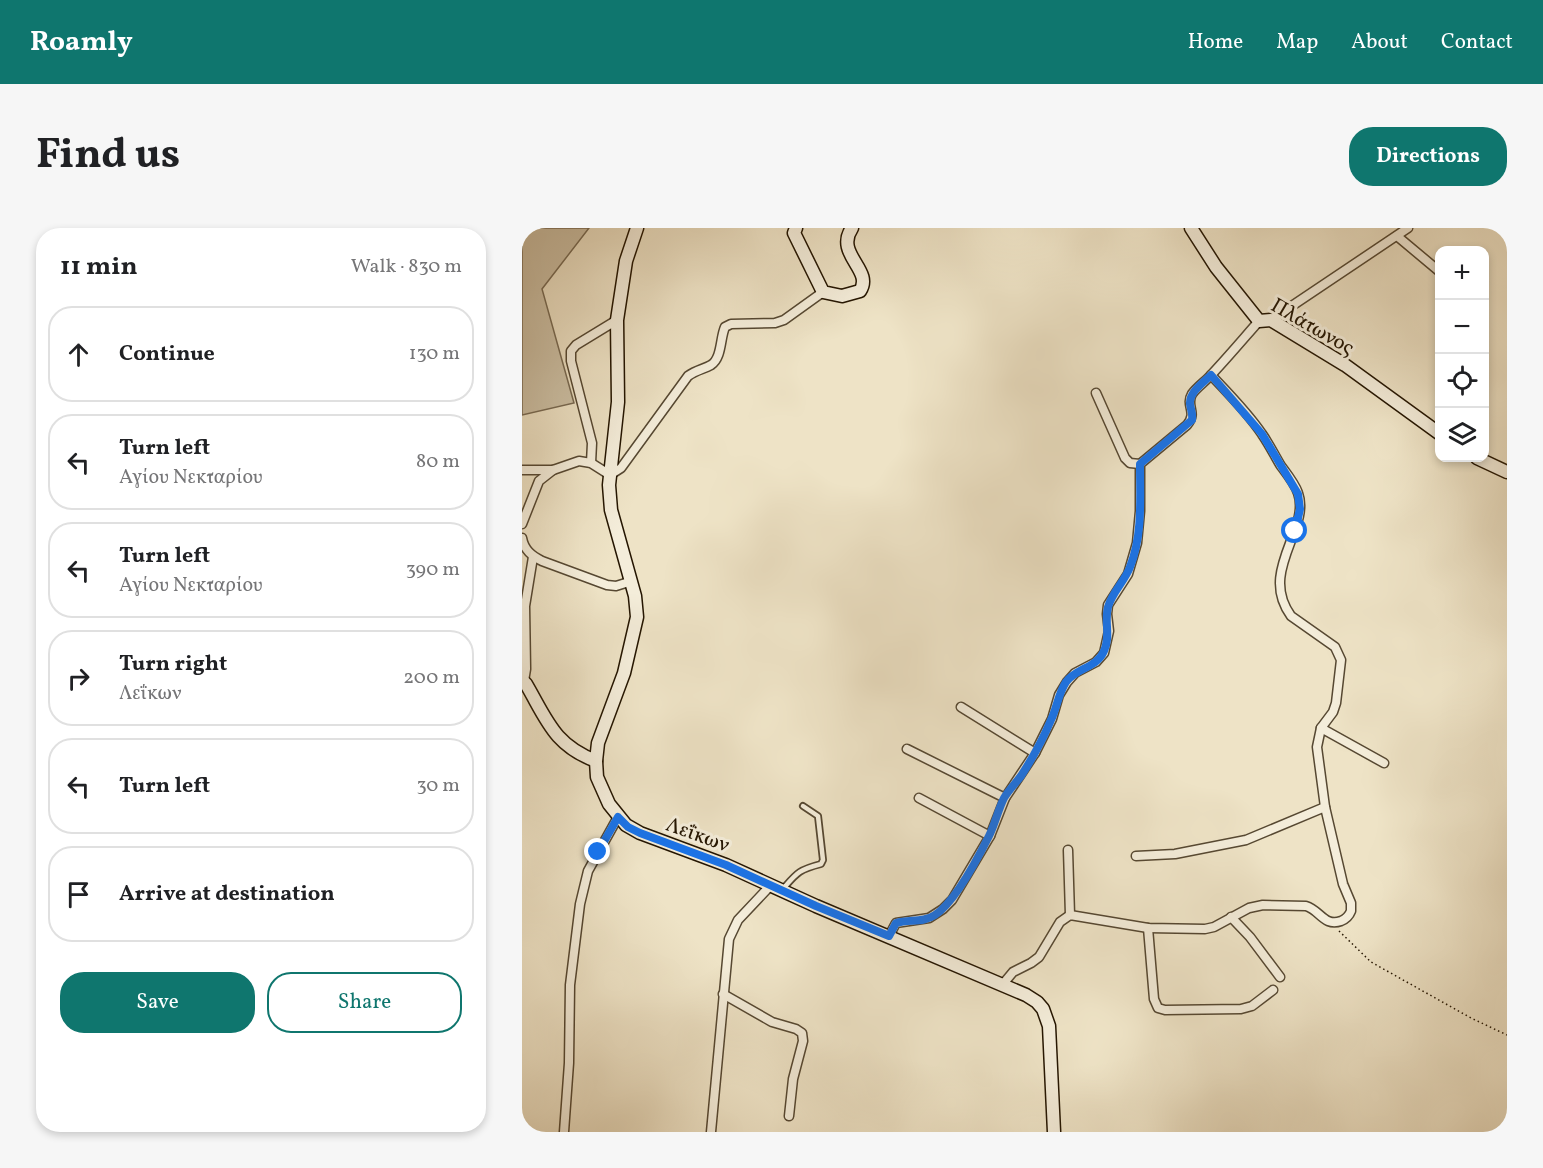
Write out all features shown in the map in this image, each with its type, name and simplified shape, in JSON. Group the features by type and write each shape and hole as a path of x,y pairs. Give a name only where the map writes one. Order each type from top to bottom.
{"street":[{"name":"Λεΐκων","path":"637,228 626,261 617,320 618,402 610,475 611,510 632,581 637,603 637,624 624,673 600,735 596,761 597,777 618,817 628,827 726,865 1003,984 1034,1000 1046,1017 1051,1045 1054,1132"},
{"path":"796,228 794,233 822,292"},
{"path":"522,524 539,481 553,470 579,461 591,463 610,475 621,468 688,375 697,369 711,365 717,359 725,327 731,324 775,323 784,320 822,292 843,296 860,291 864,285 864,278 849,254 847,244 852,228"},
{"name":"Πλάτωνος","path":"1191,228 1216,267 1265,320 1345,365 1435,430"},
{"path":"1096,393 1125,458 1130,463 1140,464 1192,420 1190,398 1193,392 1265,320 1408,228"},
{"path":"1397,236 1435,268"},
{"path":"591,463 592,443 571,361 571,351 576,345 617,320"},
{"path":"1003,984 1014,972 1039,957 1060,922 1070,915 1148,928 1205,929 1249,908 1263,905 1306,906 1312,908 1324,920 1334,923 1343,920 1351,911 1351,903 1343,884 1325,807 1317,747 1321,728 1336,703 1341,660 1335,647 1291,616 1283,599 1281,575 1283,558 1295,531 1300,509 1298,494 1262,434 1211,375"},
{"path":"1489,462 1506,467"},
{"path":"889,936 896,923 929,918 948,905 990,836 1005,798 1035,753 1052,719 1059,695 1067,682 1076,673 1096,662 1104,653 1109,632 1108,605 1128,574 1137,543 1140,464"},
{"path":"522,470 553,470"},
{"path":"522,538 527,551 533,557 607,585 616,586 632,581"},
{"path":"533,557 525,606 526,669 523,680 558,737 575,751 596,761"},
{"path":"961,707 1035,753"},
{"path":"1321,728 1384,763"},
{"path":"907,749 1005,798"},
{"path":"920,798 990,836"},
{"path":"1136,856 1175,854 1246,840 1325,807"},
{"path":"564,1132 570,985 580,904 588,871 618,817"},
{"path":"1068,850 1070,915"},
{"path":"711,1132 730,936 738,920 776,887"},
{"path":"1231,917 1250,937 1280,978"},
{"path":"1148,928 1154,999 1158,1008 1165,1010 1241,1009 1252,1006 1273,990"},
{"path":"723,994 772,1022 802,1033 803,1041 793,1079 789,1116"}],"lane":[{"path":"776,887 806,867 821,864 823,860 818,816 803,807"}],"path":[{"path":"1334,923 1358,951 1371,962 1470,1018 1507,1035"}],"shaded area":[{"path":"522,228 589,228 542,289 574,403 522,415"}],"route":[{"path":"598,852 618,817 628,827 640,833 726,865 889,936 896,923 923,920 933,916 952,900 990,836 1005,798 1035,753 1052,719 1059,695 1067,682 1076,673 1096,662 1104,653 1109,632 1108,605 1128,574 1137,543 1140,464 1192,420 1190,398 1193,392 1211,375 1262,434 1298,494 1300,509 1295,531"}]}
